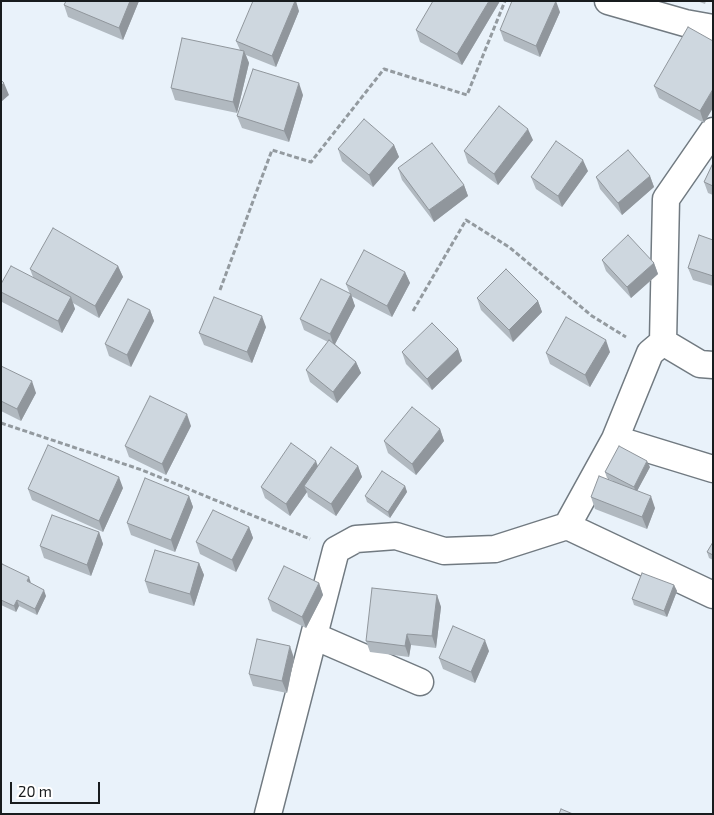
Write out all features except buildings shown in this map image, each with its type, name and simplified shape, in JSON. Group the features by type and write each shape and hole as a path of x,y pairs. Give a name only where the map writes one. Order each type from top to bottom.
{"street":[{"path":"608,1 713,28"},
{"path":"567,526 615,439 656,347 666,199 713,131"},
{"path":"656,347 700,364 713,365"},
{"path":"615,439 713,469"},
{"path":"268,814 336,550 356,539 396,536 444,551 495,549 567,526 713,595"},
{"path":"314,636 420,682"}],"path":[{"path":"220,290 272,150 311,162 384,69 466,95 505,1"},
{"path":"413,311 466,220 509,247 592,316 656,347"},
{"path":"1,423 142,470 336,550"}]}
